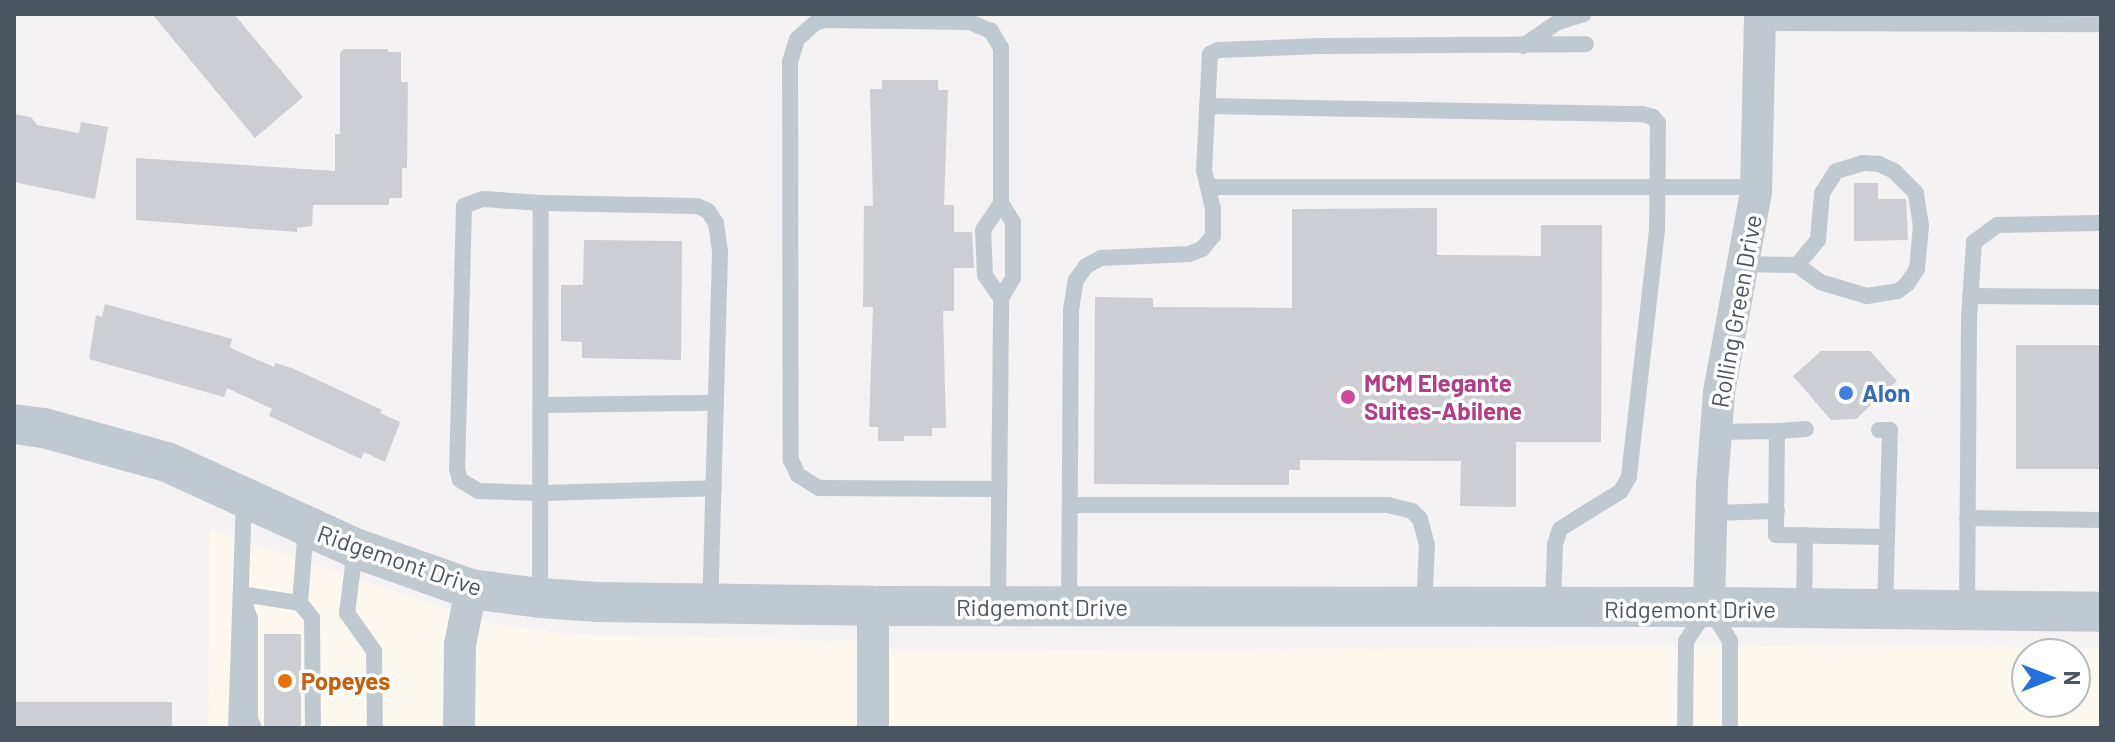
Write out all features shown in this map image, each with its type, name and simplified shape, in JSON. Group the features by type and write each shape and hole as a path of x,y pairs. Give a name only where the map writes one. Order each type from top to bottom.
{"street":[{"name":"Rolling Green Drive","path":"1709,607 1719,392 1756,187 1760,18"},
{"name":"Ridgemont Drive","path":"14,424 44,428 167,462 355,548 471,589 540,598 873,606 1709,607 2101,612"},
{"path":"459,728 460,645 471,589"},
{"path":"873,606 873,728"}],"lane":[{"path":"1523,46 1558,22 1584,14"},
{"path":"1760,18 2101,24"},
{"path":"998,607 1001,298 1013,278 1013,222 1001,203 1001,48 991,31 970,22 825,20 815,23 797,39 790,62 791,460 798,475 819,488 999,489"},
{"path":"1069,607 1071,310 1076,280 1086,266 1101,258 1172,256 1202,249 1213,236 1209,187 1204,171 1210,54 1218,50 1320,46 1586,44"},
{"path":"1207,106 1642,114 1653,117 1658,123 1659,187 1629,477 1621,491 1560,529 1555,544 1553,608"},
{"path":"1742,264 1797,265 1807,275 1843,291 1867,296 1898,291 1917,269 1921,226 1916,193 1894,171 1879,164 1863,163 1836,171 1822,193 1818,240 1797,265"},
{"path":"1209,187 1756,187"},
{"path":"710,604 714,488 720,253 716,223 708,211 697,206 483,199 464,206 457,469 460,480 478,491 540,493 714,488"},
{"path":"540,598 541,203"},
{"path":"1001,203 983,230 983,265 985,275 1001,298"},
{"path":"1966,611 1970,296 1974,242 1997,225 2101,223"},
{"path":"1970,296 2101,297"},
{"path":"541,405 716,403"},
{"path":"1716,432 1806,429"},
{"path":"1879,430 1890,430 1885,610"},
{"path":"1777,431 1776,535 1839,530 1887,537"},
{"path":"236,728 245,498"},
{"path":"1070,505 1388,505 1412,511 1420,519 1427,545 1424,608"},
{"path":"1711,513 1777,511"},
{"path":"1967,518 2101,520"},
{"path":"300,603 306,527"},
{"path":"1804,610 1805,535"},
{"path":"355,548 347,613 374,651 375,728"},
{"path":"241,594 300,603 312,618 313,728"},
{"path":"241,594 250,619 250,719 254,728"},
{"path":"1685,728 1686,641 1709,607 1730,641 1730,728"}],"shaded area":[{"path":"210,530 493,624 572,635 857,641 901,651 2011,647 2011,718 2091,718 2091,648 2101,648 2101,728 208,728"}],"building":[{"path":"152,14 234,14 303,97 255,138"},
{"path":"343,49 401,52 401,82 408,82 407,168 402,168 402,198 389,198 389,205 313,205 312,226 297,228 297,232 136,220 136,158 335,171 335,134 340,134 340,54"},
{"path":"882,80 938,80 938,90 948,90 944,205 954,205 954,232 972,232 974,268 954,268 954,311 943,311 946,428 932,428 932,436 904,436 904,441 878,441 878,427 869,427 873,307 863,307 864,206 873,206 870,89 882,89"},
{"path":"14,114 31,117 37,125 79,133 81,122 108,127 95,199 14,182"},
{"path":"1854,183 1878,183 1878,199 1906,199 1908,240 1854,241"},
{"name":"MCM Elegante Suites-Abilene","path":"1437,208 1437,255 1541,256 1541,225 1602,225 1601,442 1516,442 1516,507 1460,506 1461,461 1300,460 1300,470 1289,470 1289,485 1094,484 1095,297 1153,298 1153,307 1292,308 1292,209"},
{"path":"584,240 682,241 681,360 582,358 582,342 561,341 561,285 583,285"},
{"path":"105,304 232,339 230,347 235,350 274,367 275,363 292,368 382,410 380,413 400,422 385,462 364,452 361,459 269,416 272,409 227,388 224,397 89,359 96,315 102,317"},
{"path":"2016,345 2101,345 2101,469 2016,469"},
{"name":"Alon","path":"1821,351 1870,351 1897,381 1856,419 1831,420 1793,376"},
{"name":"Popeyes","path":"264,634 301,634 301,728 264,728"},
{"path":"14,702 172,702 172,728 14,728"}],"place":[{"name":"Alon","path":"1846,393"},
{"name":"MCM Elegante Suites-Abilene","path":"1348,397"},
{"name":"Popeyes","path":"285,681"}]}
